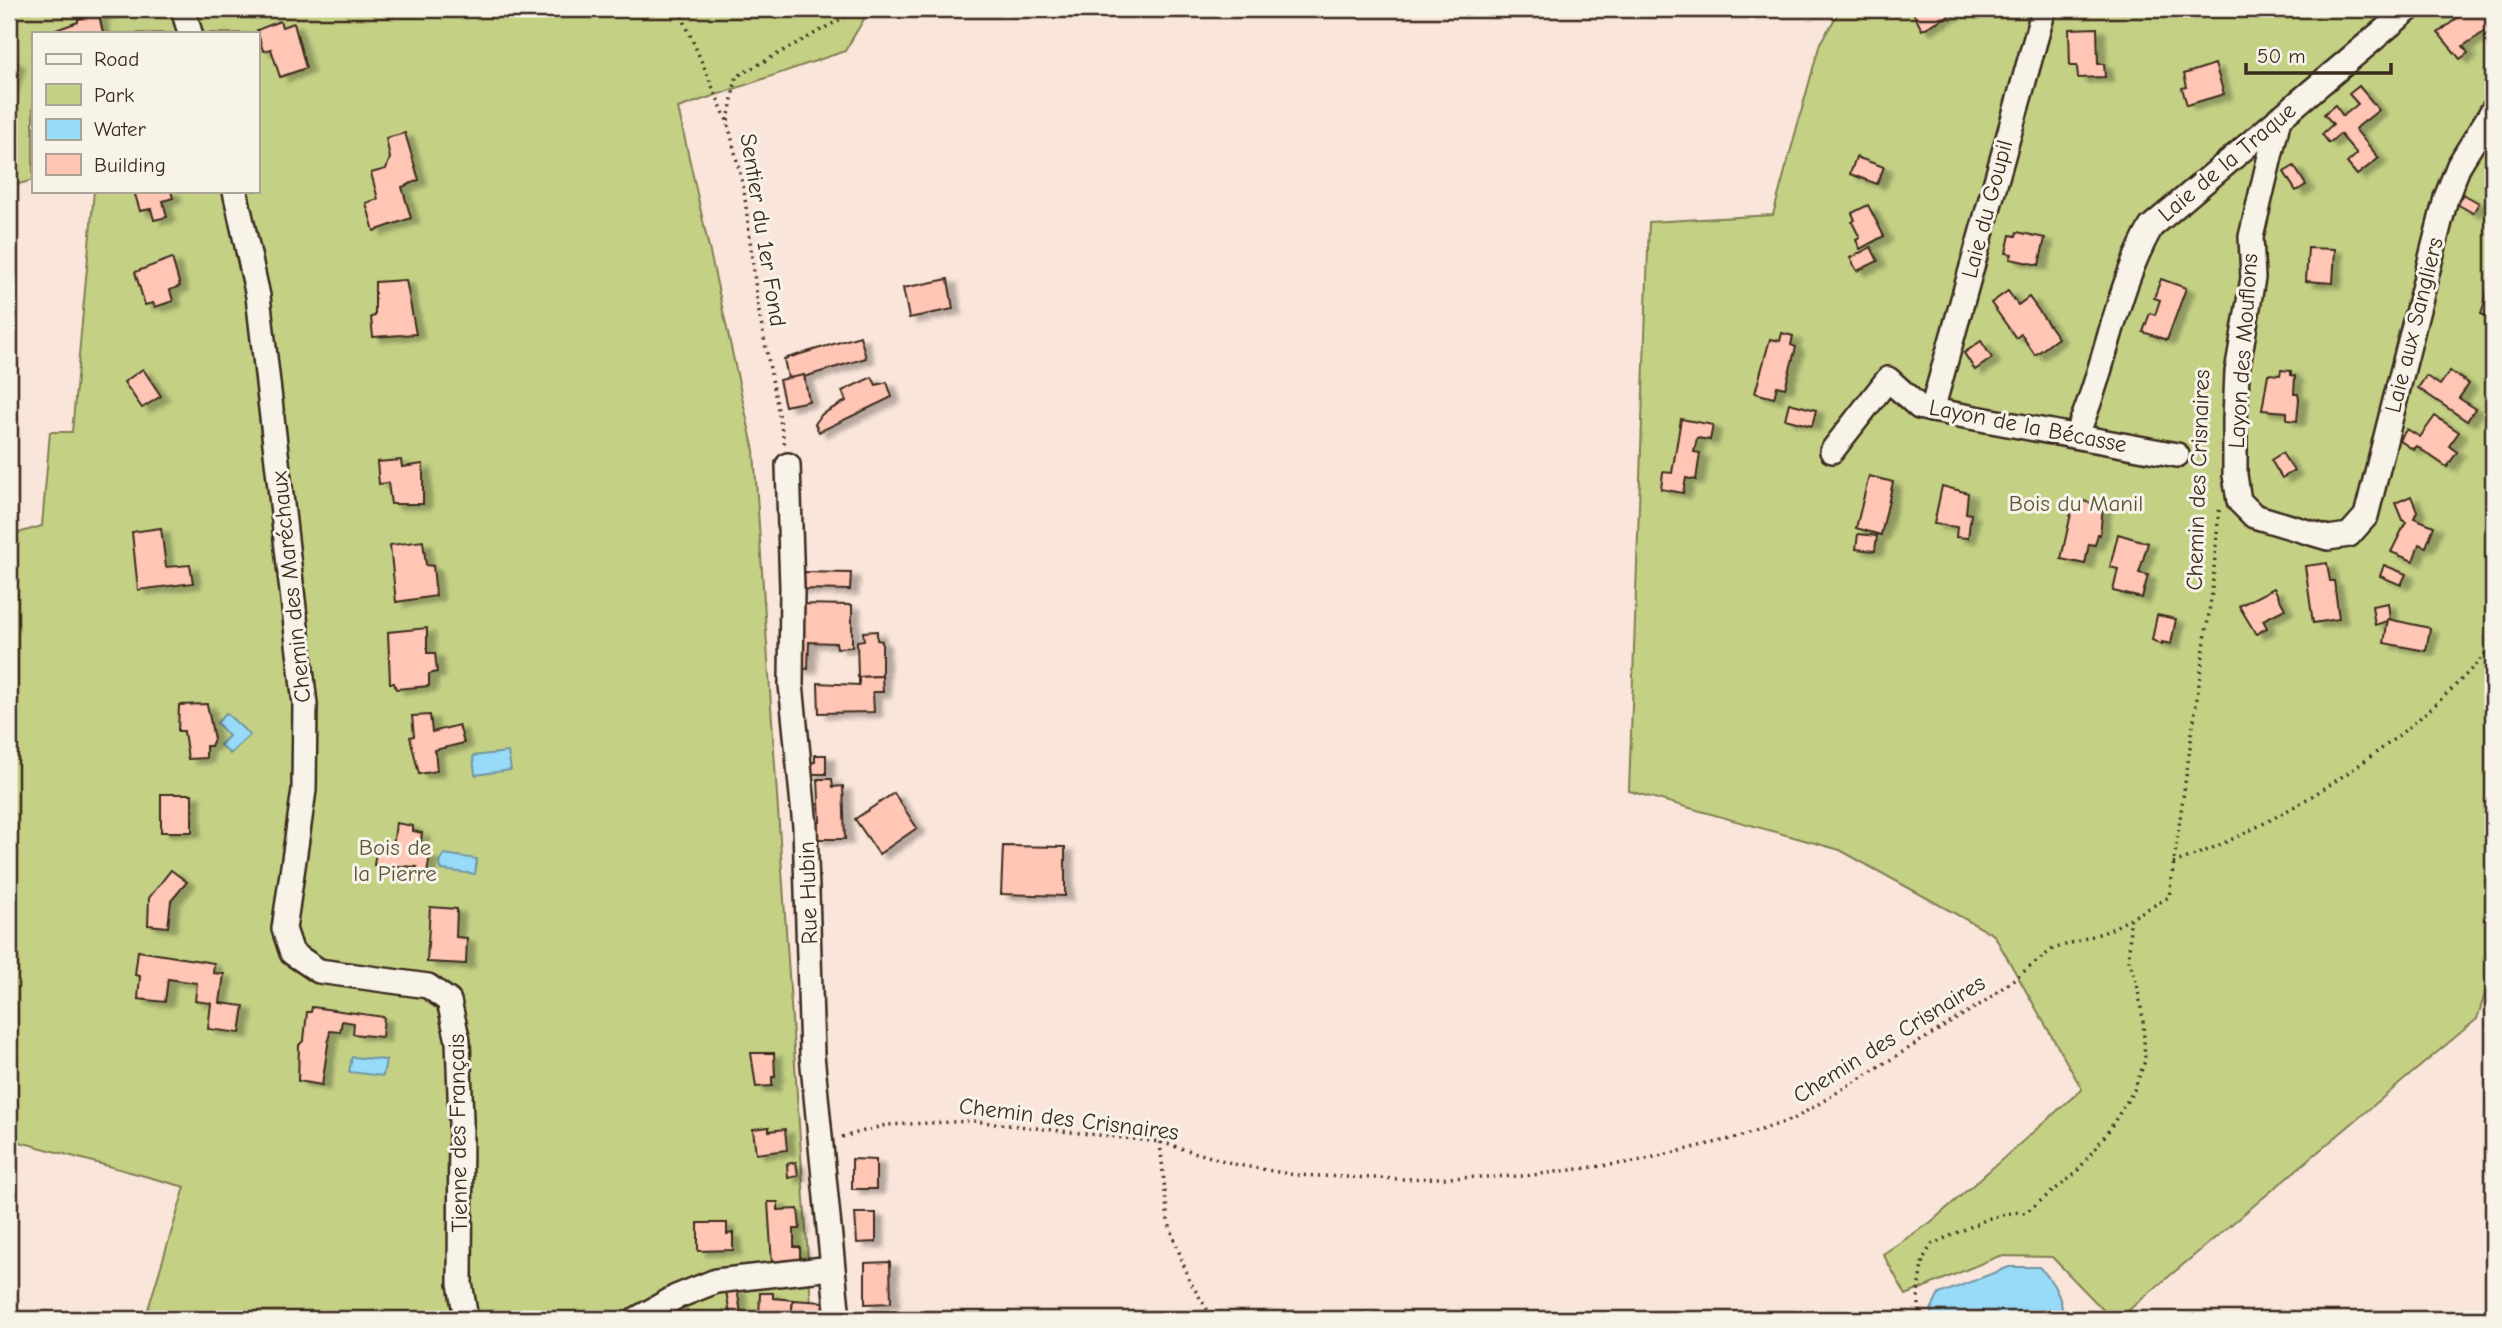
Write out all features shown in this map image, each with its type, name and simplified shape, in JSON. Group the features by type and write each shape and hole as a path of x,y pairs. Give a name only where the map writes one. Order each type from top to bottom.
{"street":[{"path":"183,9 190,32"},
{"name":"Laie du Goupil","path":"1932,410 2044,9"},
{"name":"Laie de la Traque","path":"2076,436 2091,403 2136,254 2151,227 2409,9"},
{"name":"Laie aux Sangliers","path":"2230,506 2299,531 2340,538 2349,535 2366,516 2446,198 2459,165 2493,110"},
{"name":"Layon des Mouflons","path":"2230,506 2235,475 2235,419 2240,350 2253,278 2251,237 2279,118"},
{"name":"Chemin des Maréchaux","path":"235,192 258,296 305,704 303,790 284,929 292,953 318,971"},
{"name":"Layon de la Bécasse","path":"1832,451 1888,379 1919,407 1966,419 2177,455"},
{"name":"Rue Hubin","path":"788,465 792,684 806,826 812,1055 823,1142 838,1319"},
{"name":"Tienne des Français","path":"318,971 428,986 449,1000 458,1041 460,1283 466,1319"},
{"path":"637,1319 676,1297 716,1281 832,1268"}],"path":[{"name":"Sentier du 1er Fond","path":"679,9 728,123 744,190 759,318 788,465"},
{"path":"728,123 736,76 859,9"},
{"name":"Chemin des Crisnaires","path":"823,1142 886,1125 973,1121 1160,1142 1238,1165 1295,1175 1399,1178 1525,1176 1633,1162 1739,1137 1794,1119 1975,1008 2053,949 2108,931 2169,897 2212,592 2230,506"},
{"path":"2173,863 2207,852 2355,767 2428,710 2472,670 2493,644"},
{"path":"1920,1319 1918,1290 1923,1259 1932,1244 1990,1218 2014,1212 2025,1213 2075,1174 2107,1133 2134,1090 2145,1060 2143,1019 2137,984 2129,960 2130,920"},
{"path":"1160,1142 1168,1221 1189,1280 1213,1319"}],"green space":[{"name":"Bois de la Pierre","path":"9,9 870,9 845,51 678,108 754,451 812,1319 145,1319 185,1187 9,1139 9,566 18,533 42,526 50,432 72,432 94,192 259,192 259,32 32,32 32,180 9,187"},
{"name":"Bois du Manil","path":"1841,9 2493,9 2493,969 2477,1019 2118,1319 2112,1319 2052,1257 1999,1256 1906,1295 1883,1254 1931,1222 2082,1089 1994,935 1840,850 1629,791 1649,222 1773,215 1820,43"}],"water":[{"path":"226,713 250,735 230,754 220,745 229,736 217,723"},
{"path":"508,752 511,770 475,775 473,756"},
{"path":"444,854 477,859 475,874 442,870 439,862"},
{"path":"352,1057 386,1060 383,1076 349,1072"},
{"path":"2009,1267 2039,1267 2056,1291 2062,1305 2062,1319 1932,1319 1931,1310 1939,1294"}],"building":[{"path":"94,9 111,11 99,15 103,32 53,31 78,22 78,19 95,14"},
{"path":"1911,9 1961,9 1922,30"},
{"path":"2464,9 2484,9 2493,26 2463,46 2468,53 2460,59 2438,33 2466,11"},
{"path":"280,21 282,27 294,23 306,68 280,77 271,49 263,51 257,30"},
{"path":"2097,28 2098,64 2104,64 2105,77 2078,78 2077,66 2070,66 2069,29"},
{"path":"9,60 17,63 9,90"},
{"path":"2215,64 2224,94 2187,105 2182,88 2187,87 2184,74"},
{"path":"2359,86 2379,110 2355,129 2379,158 2357,175 2347,163 2357,154 2340,134 2329,143 2322,134 2333,124 2324,114 2335,105 2343,116 2358,104 2349,94"},
{"path":"405,133 419,180 402,187 411,218 374,231 366,203 378,199 371,173 386,169 390,158 386,138"},
{"path":"1856,157 1884,167 1877,184 1850,174"},
{"path":"2294,166 2306,185 2296,191 2284,172"},
{"path":"134,192 171,192 173,198 163,201 167,217 154,220 151,209 140,211"},
{"path":"2463,194 2479,203 2473,213 2457,204"},
{"path":"1868,205 1884,236 1860,249 1856,240 1860,238 1852,222 1855,220 1852,213"},
{"path":"2017,232 2045,238 2039,265 2010,259 2012,254 2006,253 2010,235 2016,236"},
{"path":"1871,247 1878,261 1857,271 1850,258"},
{"path":"2308,248 2335,249 2333,283 2306,281"},
{"path":"172,258 180,286 170,290 173,301 155,307 153,303 145,305 135,272"},
{"path":"948,279 953,309 909,318 903,288"},
{"path":"2161,279 2186,288 2167,340 2143,332 2150,313 2155,315 2160,300 2154,298"},
{"path":"406,280 416,334 373,337 371,317 375,316 375,282"},
{"path":"2491,281 2493,282 2493,318 2481,314"},
{"path":"2008,291 2018,305 2029,297 2058,338 2035,355 2021,334 2016,338 1991,303"},
{"path":"1782,333 1793,336 1791,345 1796,347 1785,388 1777,386 1774,398 1755,393 1770,339 1780,341"},
{"path":"860,336 866,358 804,377 788,378 784,359"},
{"path":"1981,341 1992,358 1975,370 1964,353"},
{"path":"143,369 161,396 142,408 124,382"},
{"path":"2281,370 2291,371 2291,375 2295,376 2294,394 2298,394 2299,399 2297,421 2287,420 2287,412 2262,410 2268,374 2280,375"},
{"path":"2450,371 2469,384 2459,398 2475,409 2467,421 2418,388 2426,376 2440,385"},
{"path":"804,375 809,401 785,406 779,380"},
{"path":"872,377 876,385 887,382 892,397 819,432 815,424 822,414 846,401 842,391"},
{"path":"1789,403 1816,410 1812,426 1785,419"},
{"path":"2435,416 2459,432 2449,446 2457,452 2447,467 2416,446 2414,450 2399,440 2407,429 2420,437"},
{"path":"1681,419 1713,425 1710,440 1697,438 1694,452 1700,453 1696,480 1686,478 1683,493 1661,489 1663,472 1672,473"},
{"path":"2282,453 2294,471 2282,478 2271,460"},
{"path":"401,460 402,467 423,464 423,504 391,504 388,483 379,484 377,462"},
{"path":"1869,476 1893,482 1881,535 1856,528"},
{"path":"1942,486 1968,493 1966,513 1971,514 1968,538 1956,537 1957,527 1934,524"},
{"path":"2411,496 2417,511 2414,518 2434,526 2426,547 2419,544 2413,561 2391,552 2406,522 2402,520 2395,503"},
{"path":"2083,501 2103,506 2100,535 2098,534 2095,545 2089,544 2085,564 2061,559 2072,509 2081,511"},
{"path":"161,528 166,567 190,565 193,583 138,590 132,532"},
{"path":"1858,534 1877,536 1875,551 1856,549"},
{"path":"2118,534 2148,543 2139,573 2148,575 2142,598 2113,591 2118,569 2110,567"},
{"path":"423,541 426,565 433,566 436,596 396,602 390,545"},
{"path":"2327,563 2330,581 2334,581 2339,619 2313,623 2305,566"},
{"path":"2384,565 2406,574 2401,585 2380,576"},
{"path":"801,572 851,573 850,590 798,589"},
{"path":"2274,588 2285,609 2263,620 2267,628 2256,634 2239,606"},
{"path":"2388,603 2390,620 2375,625 2372,606"},
{"path":"798,604 852,605 852,647 837,648 836,643 809,642 808,669 798,668"},
{"path":"2157,615 2176,619 2171,644 2162,642 2162,645 2152,640"},
{"path":"2388,619 2430,628 2426,651 2384,643"},
{"path":"427,628 427,653 435,653 437,672 429,674 429,686 396,689 394,683 390,683 388,632"},
{"path":"877,631 877,640 882,641 882,676 858,677 857,641 864,640 863,632"},
{"path":"882,676 883,692 873,692 874,712 819,713 818,683 859,685 859,677"},
{"path":"207,704 214,739 211,746 206,746 206,758 188,759 184,731 178,731 179,705"},
{"path":"430,715 432,732 459,725 464,743 435,750 437,771 419,774 410,737 414,736 412,716"},
{"path":"815,755 826,755 826,774 809,774 809,762 815,762"},
{"path":"818,779 832,779 833,787 843,786 845,839 816,839 812,822 820,822"},
{"path":"894,793 917,828 879,854 855,819"},
{"path":"161,794 192,794 192,832 161,832"},
{"path":"396,823 413,826 413,831 422,833 419,853 430,855 427,873 415,871 417,867 374,865 377,845 393,847"},
{"path":"1003,846 1065,847 1065,896 1001,894"},
{"path":"171,870 187,882 171,901 168,927 148,925 149,898"},
{"path":"430,907 457,909 456,937 467,938 466,964 427,962"},
{"path":"138,951 214,963 213,973 224,974 220,1003 244,1006 240,1033 208,1029 211,1003 195,1001 197,983 168,979 165,1002 138,999 140,976 135,975"},
{"path":"312,1007 384,1017 382,1037 353,1034 354,1023 342,1021 340,1032 330,1031 322,1085 298,1081 299,1045 304,1040 307,1012 311,1012"},
{"path":"751,1053 774,1053 775,1077 772,1077 772,1086 756,1087"},
{"path":"769,1127 769,1131 785,1129 787,1150 756,1154 753,1129"},
{"path":"852,1159 876,1160 876,1189 852,1189"},
{"path":"796,1162 798,1176 788,1178 787,1164"},
{"path":"768,1202 778,1202 778,1210 798,1209 800,1229 794,1229 794,1247 800,1247 800,1261 772,1264"},
{"path":"855,1213 876,1213 876,1242 857,1243"},
{"path":"698,1223 727,1223 727,1234 733,1233 733,1250 698,1251"},
{"path":"890,1262 891,1303 865,1304 865,1263"},
{"path":"737,1288 741,1314 730,1314 726,1291"},
{"path":"760,1293 773,1293 773,1298 793,1300 791,1319 759,1319"},
{"path":"793,1300 823,1302 821,1319 791,1319"},
{"path":"726,1313 727,1319 703,1319 703,1315"}]}
